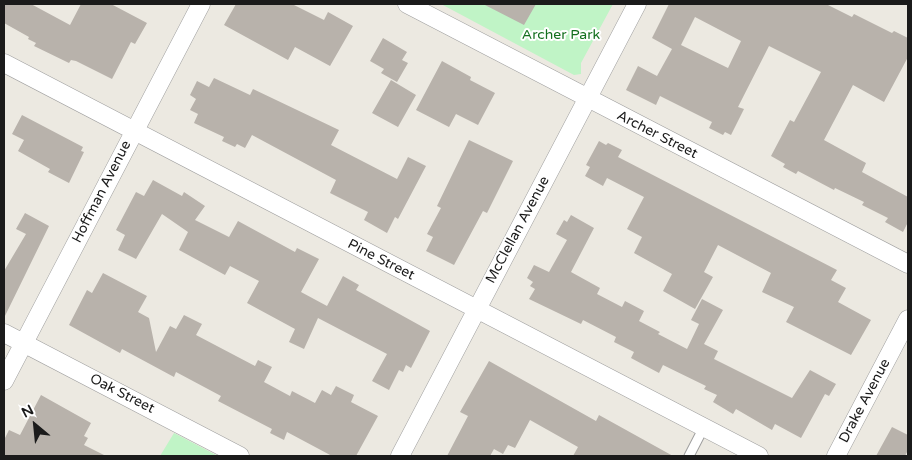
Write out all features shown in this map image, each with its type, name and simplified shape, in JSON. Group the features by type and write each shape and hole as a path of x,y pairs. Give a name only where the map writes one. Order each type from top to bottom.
{"street":[{"name":"Hoffman Avenue","path":"4,381 201,4"},
{"name":"Archer Street","path":"407,4 908,264"},
{"name":"McClellan Avenue","path":"400,456 637,4"},
{"name":"Pine Street","path":"4,63 133,132 759,456"},
{"name":"Drake Avenue","path":"836,456 908,319"},
{"name":"Oak Street","path":"4,333 240,456"}],"lane":[{"path":"690,456 704,428"}],"green space":[{"name":"Archer Park","path":"441,4 613,4 581,63 581,74 574,75"},
{"path":"174,433 218,456 160,456"}],"building":[{"path":"4,4 31,4 70,25 81,4 111,4 147,23 135,44 131,42 112,79 76,61 71,60 69,63 34,46 36,43 28,39 29,37 4,23"},
{"path":"236,4 292,4 324,20 328,12 353,26 330,66 295,47 288,60 224,25"},
{"path":"483,4 536,4 524,25"},
{"path":"669,4 826,4 852,17 854,14 892,33 894,31 908,38 908,57 884,102 853,85 824,140 866,163 862,172 908,197 908,222 903,232 885,222 888,218 862,205 864,202 835,188 834,190 798,171 796,174 783,167 785,164 771,156 790,120 794,122 821,72 769,46 738,107 744,109 731,135 725,132 723,135 709,128 712,122 660,96 656,105 626,90 638,66 657,76 672,49 652,38","holes":["695,17 741,41 728,68 681,45"]},
{"path":"383,38 407,52 402,60 408,63 397,82 381,73 384,69 370,61"},
{"path":"442,61 471,77 470,80 495,93 478,125 456,114 449,127 416,110"},
{"path":"214,78 250,95 253,89 339,130 331,145 397,179 408,157 426,166 398,219 395,217 387,233 364,220 368,212 330,193 336,180 252,135 245,148 237,144 235,147 222,141 224,137 194,123 198,114 190,110 196,99 190,95 197,81 209,87"},
{"path":"391,80 416,95 398,127 372,113"},
{"path":"22,115 83,147 81,151 84,152 69,183 48,172 50,169 18,151 24,140 12,134"},
{"path":"469,140 513,161 487,213 483,211 454,265 426,251 433,237 427,234 441,208 437,206"},
{"path":"599,141 622,150 618,157 837,270 831,280 846,288 838,302 871,320 851,355 786,322 794,307 762,292 771,273 718,245 704,272 713,277 695,309 663,291 672,274 634,253 642,237 627,229 644,197 607,178 603,186 585,176 590,167 586,165"},
{"path":"153,180 182,196 184,192 205,206 195,220 229,237 238,221 295,252 297,248 319,259 301,292 327,306 343,276 359,285 356,290 430,331 411,368 406,365 403,372 399,370 389,390 372,381 387,354 318,318 304,349 289,342 295,329 247,303 259,281 230,266 225,275 179,250 188,232 162,214 136,259 118,250 125,235 116,230 136,192 144,196"},
{"path":"25,213 49,226 4,318 4,271 26,234 16,229"},
{"path":"571,215 594,228 571,272 600,288 597,294 622,307 625,301 644,311 639,321 660,332 658,334 687,349 699,324 691,320 702,299 723,310 704,344 718,351 714,359 792,398 810,370 836,384 829,396 825,394 801,438 775,424 772,430 736,409 733,414 713,402 717,395 704,389 706,386 663,365 659,373 631,358 634,352 614,342 616,337 583,320 581,324 529,299 535,289 530,286 533,282 527,278 534,265 549,272 567,240 556,234 564,220 567,222"},
{"path":"103,273 147,296 138,312 149,318 156,352 170,326 176,329 184,315 202,324 196,335 255,366 258,360 272,367 264,382 290,396 292,391 315,403 322,390 331,395 336,386 354,395 351,402 378,416 356,456 332,456 287,432 284,440 270,433 272,429 218,401 221,396 176,372 174,377 122,349 120,353 69,325 87,290 92,293"},
{"path":"489,361 596,421 599,415 673,456 573,456 578,447 530,420 515,448 508,445 503,454 494,449 490,456 447,456 468,416 460,412"},
{"path":"41,395 91,423 84,436 88,438 84,445 106,456 4,456 4,440 9,430 20,435"},
{"path":"892,427 908,435 908,450 905,456 876,456"}]}
